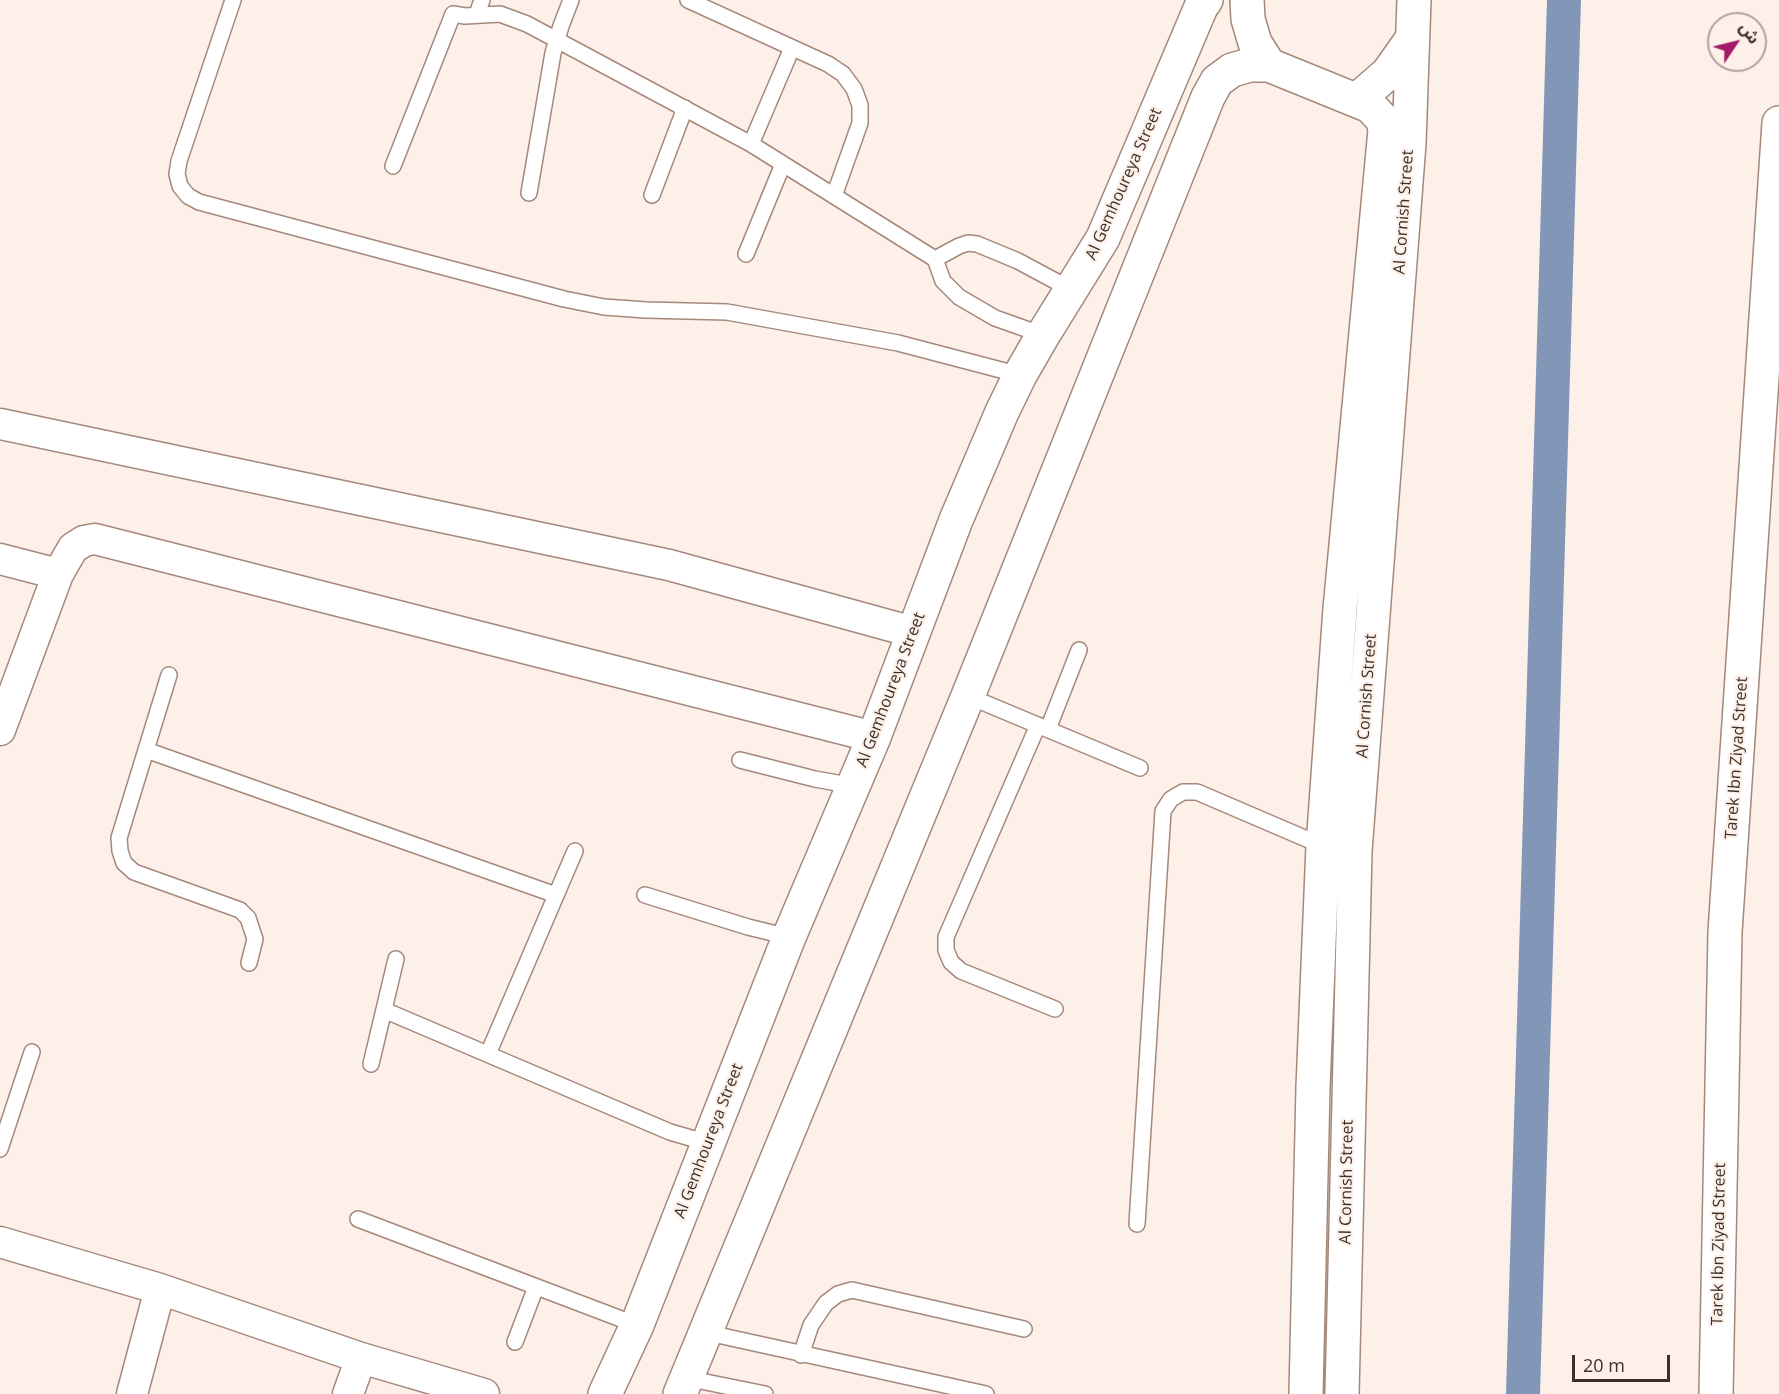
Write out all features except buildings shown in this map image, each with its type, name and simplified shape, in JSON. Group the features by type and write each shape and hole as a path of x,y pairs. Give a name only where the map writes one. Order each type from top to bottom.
{"main road":[{"name":"Al Gemhoureya Street","path":"605,1394 637,1325 789,937 874,737 961,509 1020,375 1103,238 1201,7 1206,0"},
{"path":"1247,0 1248,19 1256,43 1269,65"},
{"name":"Al Cornish Street","path":"1342,1394 1355,851 1409,143 1414,0"},
{"path":"683,1386 968,696 1208,97 1217,81 1232,70 1250,65 1269,65 1357,100 1388,73 1412,39"},
{"name":"Al Cornish Street","path":"1306,1394 1313,1087 1323,846 1340,609 1385,130 1383,120 1377,112 1357,100"},
{"name":"Tarek Ibn Ziyad Street","path":"1716,1394 1725,932 1779,123"}],"street":[{"path":"0,424 669,565 913,632"},
{"path":"1,726 57,574 73,548 84,541 95,539 874,737"},
{"path":"0,559 57,574"},
{"path":"0,1242 160,1289 361,1358 484,1394"},
{"path":"132,1394 160,1289"},
{"path":"348,1394 361,1358"}],"lane":[{"path":"233,0 179,161 177,174 180,186 188,196 199,202 564,299 635,309 727,312 898,343 1020,375"},
{"path":"529,193 556,39 571,0"},
{"path":"688,0 828,64 843,74 854,89 860,105 860,123 834,196"},
{"path":"393,166 453,14 479,7 513,18 556,39 751,144 935,259 943,281 960,297 995,318 1043,335"},
{"path":"751,144 792,48"},
{"path":"652,195 685,108"},
{"path":"746,254 783,164"},
{"path":"935,259 959,246 969,243 977,244 1018,261 1071,290"},
{"path":"1054,1009 961,971 951,962 946,950 946,937 1079,650"},
{"path":"169,675 119,838 120,851 124,863 134,872 240,910 248,918 255,939 249,963"},
{"path":"968,696 1140,768"},
{"path":"146,750 556,895"},
{"path":"740,760 815,779 854,786"},
{"path":"1137,1224 1163,811 1171,799 1183,792 1197,792 1323,846"},
{"path":"489,1054 574,852"},
{"path":"645,895 748,927 789,937"},
{"path":"371,1064 396,959"},
{"path":"384,1010 670,1131 708,1143"},
{"path":"0,1149 32,1052"},
{"path":"358,1219 637,1325"},
{"path":"515,1342 536,1287"},
{"path":"801,1355 812,1325 826,1303 838,1294 852,1290 1024,1329"},
{"path":"704,1332 986,1394"},
{"path":"683,1386 765,1394"}],"waterway":[{"path":"1523,1394 1564,0"}]}
